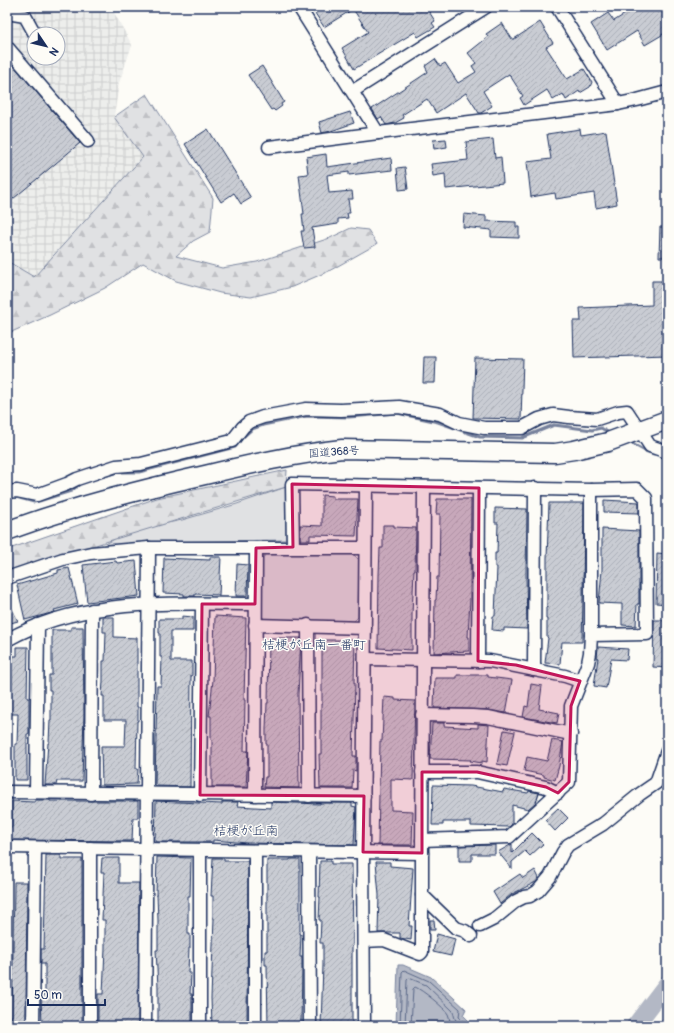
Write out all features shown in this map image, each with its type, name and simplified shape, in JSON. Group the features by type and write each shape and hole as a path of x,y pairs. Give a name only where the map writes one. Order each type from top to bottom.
{"highway":[{"name":"国道368号","path":"7,532 49,516 105,499 309,453 342,449 555,453 608,442 667,420"}],"street":[{"path":"299,7 353,91 378,134"},
{"path":"353,91 486,7"},
{"path":"557,7 618,104"},
{"path":"7,13 25,16 31,26"},
{"path":"7,47 88,141"},
{"path":"269,147 618,104 667,92"},
{"path":"7,492 16,491 37,495 67,484 76,479 116,466 141,464 218,445 232,441 249,422 263,417 306,409 341,410 399,407 440,414 459,423 484,428 522,428 540,419 553,415 569,418 597,419 618,412 627,411 637,432 650,446 667,452"},
{"path":"293,547 292,484 591,490 637,489 646,498 647,634 591,635"},
{"path":"364,1026 363,852 366,486"},
{"path":"364,941 384,940 420,954 422,952 422,660 424,486"},
{"path":"478,661 479,488"},
{"path":"534,488 534,670"},
{"path":"422,840 509,837 569,782 571,706 589,658 591,635 591,490"},
{"path":"7,578 56,561 91,553 148,548 365,548"},
{"path":"145,1026 148,548"},
{"path":"255,795 256,548"},
{"path":"7,640 38,625 53,620 103,608 148,604 255,604"},
{"path":"200,795 202,604"},
{"path":"91,794 92,610"},
{"path":"36,792 38,625"},
{"path":"255,625 308,625 365,628"},
{"path":"308,625 309,796"},
{"path":"364,659 478,661 503,663 565,676 580,681"},
{"path":"422,715 488,717 571,734"},
{"path":"480,926 494,919 524,896 530,896 538,890 550,877 568,845 604,824 656,782 667,751"},
{"path":"422,772 477,772 546,787 558,793"},
{"path":"7,792 364,796"},
{"path":"7,847 255,852 422,853"},
{"path":"33,1026 35,848"},
{"path":"90,848 90,1026"},
{"path":"200,850 200,1026"},
{"path":"255,852 255,1026"},
{"path":"309,852 310,1026"},
{"path":"422,895 456,928 465,931 471,936"}],"highlighted area":[{"path":"292,484 479,488 478,661 516,665 580,681 571,706 569,782 558,793 546,787 477,772 422,772 422,853 363,852 364,796 200,795 202,604 255,604 256,548 293,547"}],"shaded area":[{"path":"7,7 111,7 132,45 119,83 114,117 144,157 34,277 7,261"}],"green space":[{"path":"147,94 213,198 210,232 193,241 176,256 222,268 257,262 330,238 351,228 368,230 377,244 329,271 292,287 251,297 220,293 176,281 143,263 105,288 7,334 7,261 34,277 143,157 114,117"},
{"path":"287,470 286,487 7,572 7,550 9,549 157,498"},
{"path":"286,487 286,540 157,542 102,546 129,531 182,520 237,504"},
{"path":"266,554 353,554 359,560 358,617 353,622 266,621 260,614 260,562"}],"water":[{"path":"398,965 403,965 431,977 466,1009 463,1015 474,1026 396,1026"}],"building":[{"path":"311,7 426,7 435,21 432,23 435,27 418,37 415,32 354,69 342,48 368,32 353,9 324,27"},
{"path":"636,7 667,7 667,32 645,45 637,31 607,50 591,24 608,13 614,21"},
{"path":"540,22 553,43 546,47 567,79 584,69 592,82 590,87 580,93 579,91 566,100 563,94 553,100 547,90 524,105 520,98 523,96 509,74 483,91 492,106 481,113 479,113 466,93 436,113 427,99 402,115 404,118 395,123 386,125 381,117 378,119 372,109 428,72 425,66 435,59 440,66 445,63 458,83 476,72 472,66 476,63 468,53 488,37 486,34 502,23 512,39 514,39"},
{"path":"7,58 80,143 7,204"},
{"path":"262,66 284,102 281,104 282,106 275,111 273,109 271,110 248,75"},
{"path":"350,112 354,123 322,133 319,122"},
{"path":"208,129 251,198 241,204 234,193 221,202 185,144"},
{"path":"580,129 581,135 606,131 617,204 596,208 594,193 556,199 555,193 531,197 527,162 551,159 547,134"},
{"path":"446,139 447,147 434,149 433,140"},
{"path":"493,139 495,158 501,157 503,183 446,189 445,174 433,176 431,164 468,160 466,142"},
{"path":"326,154 327,167 391,158 392,170 349,175 349,172 327,175 329,193 352,191 353,199 348,199 350,213 347,213 348,218 338,219 338,224 312,228 315,247 304,248 301,231 304,231 302,214 304,214 299,175 308,174 306,157"},
{"path":"405,167 408,189 399,190 397,168"},
{"path":"464,214 486,216 486,221 516,222 516,227 519,227 519,238 491,237 491,230 463,227"},
{"path":"660,227 667,227 667,257 659,257"},
{"path":"652,281 667,281 667,355 574,358 573,321 581,321 580,308 652,305"},
{"path":"424,357 436,357 435,383 423,383"},
{"path":"475,358 523,359 521,419 473,418"},
{"path":"322,495 333,496 333,499 358,499 356,536 310,535 310,540 300,540 300,525 322,526"},
{"path":"437,499 471,499 469,651 434,653 435,600 437,577 439,577 440,514 436,514"},
{"path":"604,500 639,502 639,513 604,512"},
{"path":"549,503 584,503 582,642 562,642 560,664 545,663 548,638 546,607 547,608"},
{"path":"495,508 527,509 527,629 504,628 504,631 492,630 493,616 495,616 497,567 495,567 495,553 497,553 498,523 495,523"},
{"path":"383,525 416,528 412,650 378,648 380,548 383,548"},
{"path":"602,529 639,531 639,604 637,604 636,626 622,625 622,604 599,603 602,570"},
{"path":"657,553 667,554 667,604 656,603"},
{"path":"210,557 221,557 219,595 195,594 195,596 184,596 184,594 163,593 164,558 210,560"},
{"path":"116,561 117,563 136,561 139,596 87,602 83,565"},
{"path":"237,564 248,565 247,596 236,596"},
{"path":"69,568 78,604 25,620 17,585 58,573 58,570"},
{"path":"7,599 18,621 7,624"},
{"path":"182,616 193,617 193,631 171,631 171,661 192,661 190,787 155,786 157,686 161,686 162,657 160,657 159,619 182,619"},
{"path":"215,616 246,618 244,751 248,751 246,787 212,787 211,716 209,716 213,680"},
{"path":"103,617 114,617 114,637 137,638 137,784 102,785 101,746 125,746 126,720 104,720 104,696 102,696 106,632 103,632"},
{"path":"654,620 667,620 667,668 653,667"},
{"path":"71,627 83,627 84,714 82,781 57,781 56,785 45,785 51,720 51,690 49,690 49,675 52,675 52,630 71,630"},
{"path":"269,638 301,638 298,694 299,788 264,787 265,777 267,777 266,729"},
{"path":"322,640 355,640 353,756 356,756 356,771 353,770 352,788 320,788 319,754 321,754"},
{"path":"17,647 28,647 27,698 29,698 29,734 27,734 27,780 15,780 15,744 17,744 18,714 7,714 7,656 17,656"},
{"path":"598,647 628,649 627,660 611,659 606,688 594,686"},
{"path":"457,675 488,675 488,677 512,680 506,713 488,710 434,708 435,678 457,678"},
{"path":"531,684 542,686 539,709 559,713 557,723 523,717 525,706 528,707"},
{"path":"384,697 395,698 395,700 415,701 413,780 391,779 391,810 413,811 412,845 378,845 380,741 382,741"},
{"path":"432,723 444,723 444,726 478,728 478,724 489,725 487,762 482,761 482,763 470,761 471,760 430,759"},
{"path":"504,730 515,732 507,766 497,764"},
{"path":"552,740 563,742 555,780 544,777 544,775 524,771 527,757 547,761"},
{"path":"433,785 471,786 503,792 504,789 528,793 529,791 539,793 536,802 528,809 512,805 512,824 509,827 471,826 471,822 443,822 443,825 432,825"},
{"path":"35,800 138,801 138,818 133,818 132,841 8,840 9,827 12,827 12,801 35,802"},
{"path":"156,801 222,804 222,802 238,802 237,806 271,808 271,802 320,804 352,803 352,806 356,807 354,845 247,843 213,840 213,842 155,842"},
{"path":"558,808 568,818 555,831 545,820"},
{"path":"532,833 543,844 530,856 525,851 512,862 512,869 498,852 512,844 512,853"},
{"path":"495,845 495,854 472,854 472,861 459,861 459,846"},
{"path":"46,855 61,855 61,859 82,859 82,1026 42,1026 41,995 45,995 45,964 41,964 41,949 44,949"},
{"path":"157,857 191,858 190,896 188,896 188,934 190,934 190,948 188,973 191,973 190,994 192,994 192,1026 158,1026 156,950 158,950 156,895"},
{"path":"102,858 119,858 119,883 139,883 138,1026 98,1026 98,994 103,994 105,948 105,920 102,920 104,872 101,872"},
{"path":"213,858 224,858 224,861 248,861 247,1026 212,1026 211,998 214,918 213,896 211,896"},
{"path":"300,859 300,957 302,957 301,1026 268,1026 267,965 265,965 265,951 267,951 267,860"},
{"path":"320,861 331,861 331,864 352,864 352,1026 321,1026 323,943 320,943 321,920 319,920"},
{"path":"376,862 390,862 390,866 413,868 409,926 412,926 411,940 400,938 400,933 378,933 379,895"},
{"path":"535,870 539,878 536,882 512,894 500,904 493,892 520,874 523,878"},
{"path":"14,882 27,882 26,1026 10,1026 12,1016"},
{"path":"430,920 434,920 435,930 430,930"},
{"path":"437,934 455,939 451,956 433,952"}],"waterway":[{"path":"244,436 252,429 263,425 307,416 349,417 397,413 438,422 480,437 522,438 554,425 592,430 601,428 611,434"},
{"path":"105,476 117,472 139,472 235,447 239,442"},
{"path":"629,442 654,454"},
{"path":"7,499 16,497 34,502 71,491 77,486"},
{"path":"635,1026 667,984"}],"district":[{"name":"桔梗が丘南一番町","path":"314,645"},
{"name":"桔梗が丘南","path":"246,831"}]}
